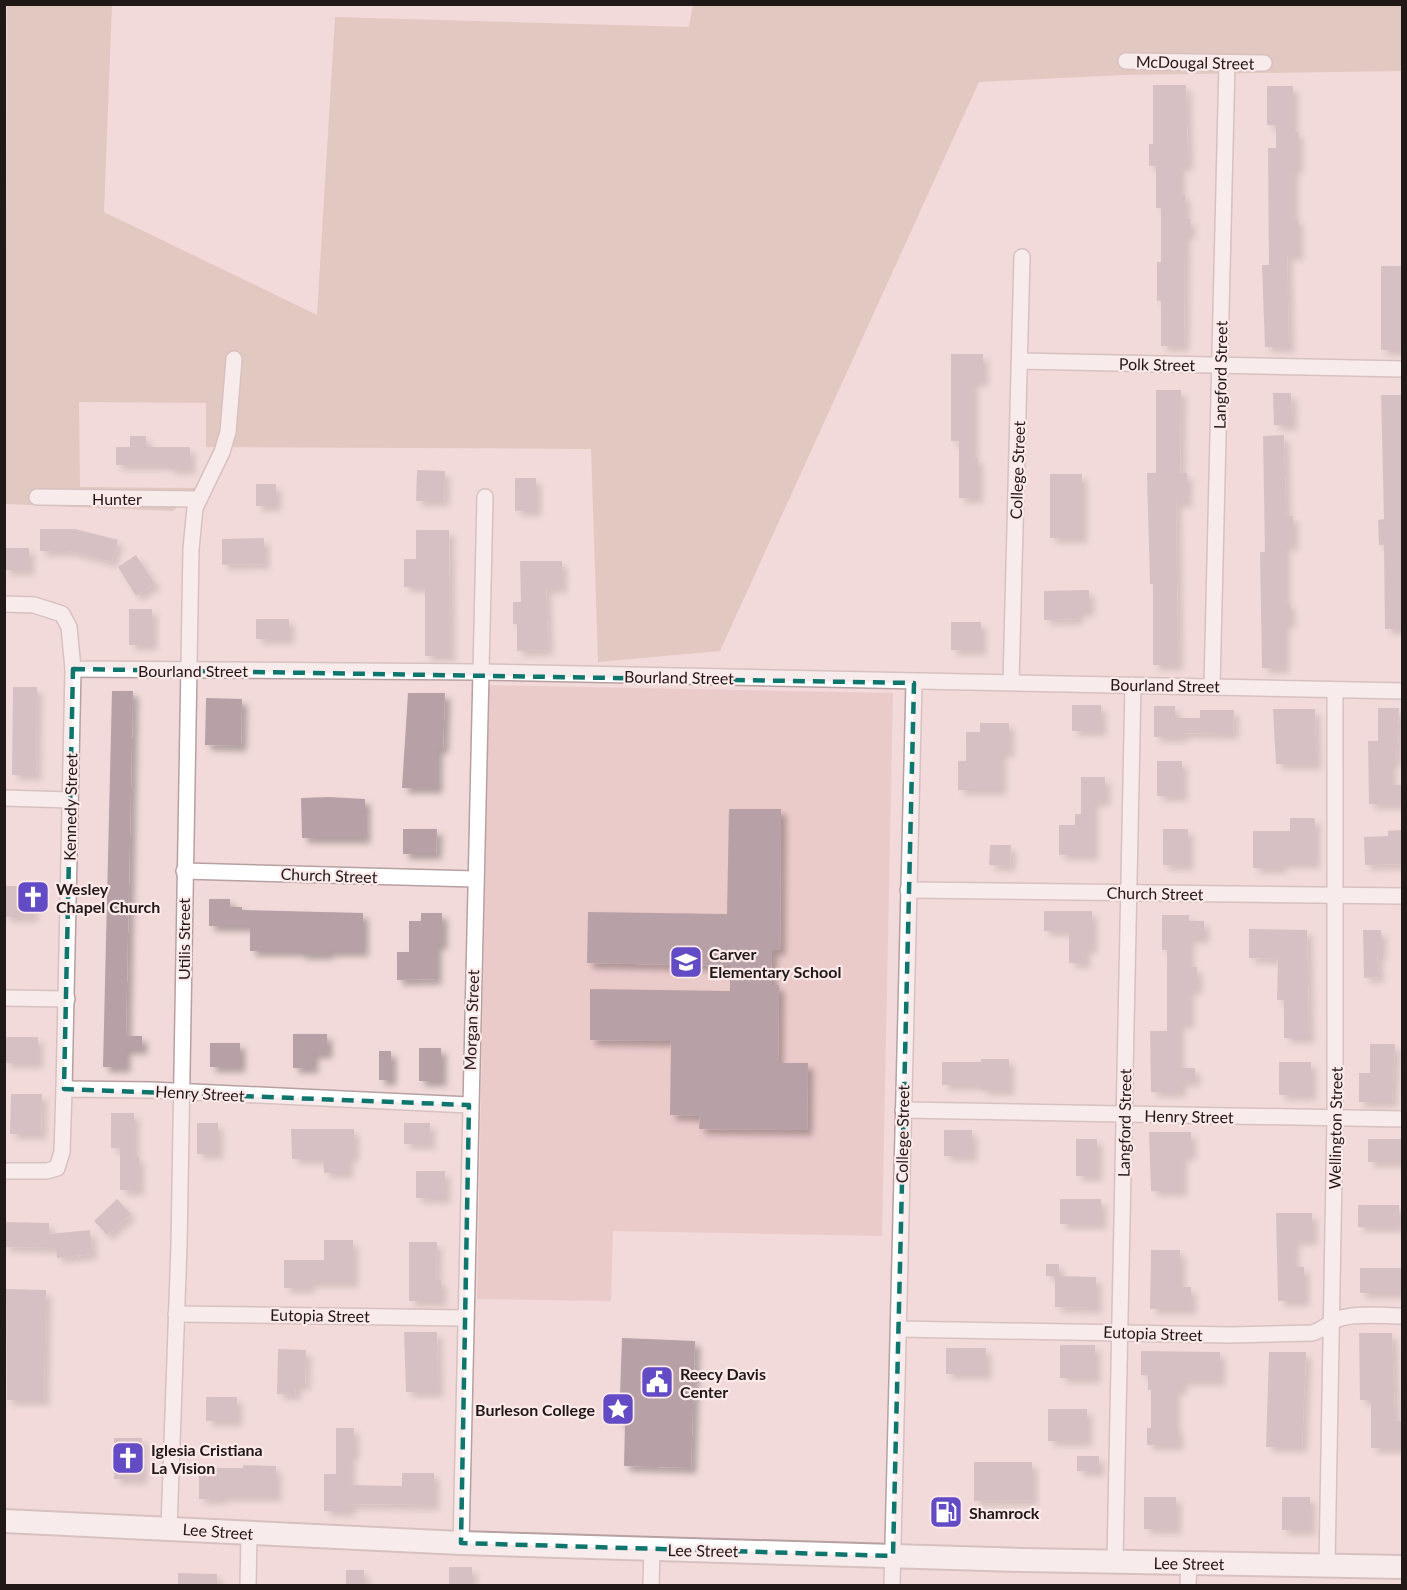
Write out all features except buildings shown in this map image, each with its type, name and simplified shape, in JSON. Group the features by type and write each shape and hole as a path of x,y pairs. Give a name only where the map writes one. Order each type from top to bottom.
{"main road":[{"name":"Lee Street","path":"4,1521 461,1544 1402,1567"}],"street":[{"name":"McDougal Street","path":"1126,61 1264,63"},
{"name":"Langford Street","path":"1212,686 1227,63"},
{"name":"College Street","path":"1011,682 1022,257"},
{"name":"Utilis Street","path":"169,1528 182,1094 191,549 195,508 219,459 228,432 234,359"},
{"name":"Polk Street","path":"1020,361 1402,369"},
{"name":"Hunter","path":"37,497 198,499"},
{"name":"Morgan Street","path":"461,1544 464,1318 484,497"},
{"path":"4,604 34,606 62,614 69,627 73,669"},
{"name":"Bourland Street","path":"73,669 480,672 914,683 1011,682 1402,691"},
{"name":"Kennedy Street","path":"64,1089 73,669"},
{"name":"College Street","path":"892,1586 914,683"},
{"name":"Langford Street","path":"1115,1561 1133,685"},
{"name":"Wellington Street","path":"1328,1565 1335,1118 1335,690"},
{"path":"4,798 70,800"},
{"name":"Church Street","path":"184,871 475,879"},
{"name":"Church Street","path":"908,890 1402,896"},
{"path":"4,998 67,999"},
{"path":"4,1171 47,1171 57,1168 62,1152 64,1089"},
{"name":"Henry Street","path":"64,1089 151,1090 182,1094 469,1105"},
{"name":"Henry Street","path":"903,1110 1402,1119"},
{"name":"Eutopia Street","path":"176,1314 464,1318"},
{"name":"Eutopia Street","path":"899,1329 1118,1331 1230,1335 1312,1333 1323,1330 1331,1322 1366,1315 1402,1316"},
{"path":"248,1586 249,1533"},
{"path":"651,1586 652,1549"},
{"path":"1188,1586 1189,1563"}],"highlighted area":[{"path":"73,669 914,683 893,1556 461,1543 469,1105 64,1089"}],"shaded area":[{"path":"693,4 1402,5 1402,71 1123,75 979,82 720,651 598,662 591,449 206,447 206,403 79,402 80,487 200,488 173,511 5,504 7,5 112,5 104,212 317,315 335,17 689,27"},
{"name":"Carver Elementary School","path":"489,685 893,693 882,1236 613,1231 611,1301 477,1299"}],"place":[{"name":"Wesley Chapel Church","path":"33,897"},
{"name":"Carver Elementary School","path":"686,962"},
{"name":"Reecy Davis Center","path":"657,1382"},
{"name":"Burleson College","path":"618,1409"},
{"name":"Iglesia Cristiana La Vision","path":"128,1458"},
{"name":"Shamrock","path":"946,1512"}]}
